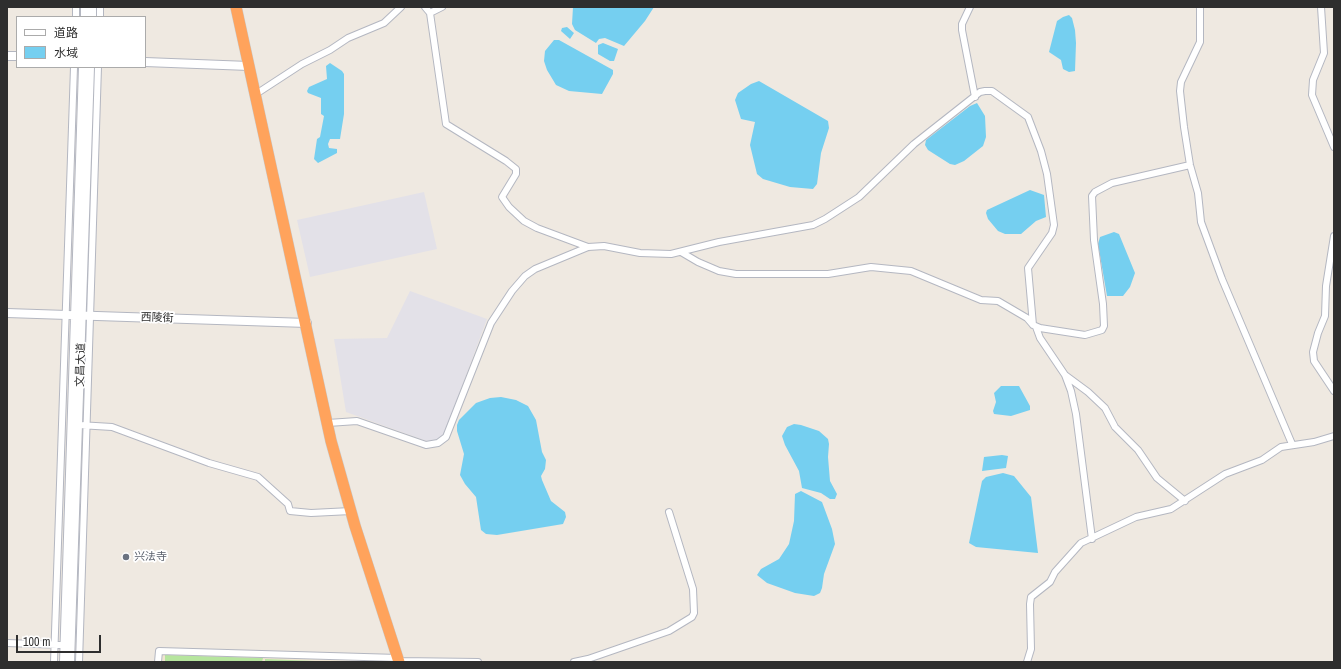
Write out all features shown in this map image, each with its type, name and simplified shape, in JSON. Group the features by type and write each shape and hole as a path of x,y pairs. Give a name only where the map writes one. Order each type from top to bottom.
{"highway":[{"path":"236,7 328,423 351,511 399,660"}],"main road":[{"path":"146,62 249,66"},
{"name":"文昌大道","path":"70,662 83,425 83,68"},
{"name":"文昌大道","path":"64,662 83,316 90,68"},
{"name":"西陵街","path":"7,313 307,323"}],"street":[{"path":"256,94 302,64 330,50 348,38 384,23 401,7"},
{"path":"425,7 430,13 446,124 506,161 516,169 516,174 502,197 509,207 524,220 537,228 588,247"},
{"path":"430,13 442,7"},
{"path":"970,7 962,24 962,30 975,97"},
{"path":"1200,7 1200,42 1180,86 1184,128 1204,231 1222,279 1292,444"},
{"path":"1321,7 1324,53 1313,80 1312,95 1334,147"},
{"path":"54,662 74,68"},
{"path":"83,316 98,68"},
{"path":"328,423 357,421 426,445 441,442 446,437 491,323 505,301 525,276 535,269 588,247 604,246 649,254 681,252 719,242 805,228 826,220 863,194 914,144 975,97 985,91 992,91 1028,117 1041,151 1047,174 1054,225 1052,233 1028,268 1035,326 1040,338 1065,375 1076,414 1092,539"},
{"path":"681,252 698,262 720,271 743,275 828,274 871,267 911,271 981,300 998,301 1027,318 1035,326 1047,330 1084,336 1103,328 1103,304 1095,253 1091,209 1091,199 1093,194 1102,187 1117,182 1190,164"},
{"path":"1334,236 1326,286 1325,316 1318,333 1313,352 1314,361 1334,391"},
{"path":"1065,375 1088,392 1105,408 1115,427 1138,450 1157,478 1185,501"},
{"path":"79,662 83,425 112,427 208,463 258,477 288,504 290,511 311,513 351,511"},
{"path":"1027,662 1031,649 1031,597 1050,582 1055,572 1081,544 1136,517 1160,513 1185,501 1225,474 1256,463 1281,448 1292,444 1310,443 1334,436"},
{"path":"574,662 588,659 669,631 692,617 694,613 693,589 669,512"},
{"path":"7,643 64,645"},
{"path":"158,662 158,651 478,662"}],"shaded area":[{"path":"424,192 437,249 310,277 297,220"},
{"path":"410,291 487,319 443,438 432,443 346,412 334,339 387,338"},
{"path":"161,653 384,662 161,662"}],"green space":[{"path":"165,655 263,658 262,662 165,662"},
{"path":"265,659 340,662 265,662"}],"water":[{"path":"573,7 654,7 645,21 624,46 605,38 599,39 596,43 575,30 572,24"},
{"path":"1069,15 1072,18 1075,30 1076,43 1075,71 1069,72 1063,69 1061,60 1049,52 1057,21"},
{"path":"567,27 574,33 570,39 561,31 562,28"},
{"path":"554,40 559,40 613,70 613,74 602,94 569,91 556,85 547,70 544,61 545,51"},
{"path":"603,43 618,49 614,61 610,61 598,54 598,45"},
{"path":"330,63 344,74 344,114 340,139 330,139 328,144 329,148 337,149 337,153 318,163 314,159 317,139 320,137 324,116 321,114 321,98 308,93 307,91 309,87 327,79 326,66"},
{"path":"759,81 828,121 829,128 821,153 817,184 813,189 790,187 763,179 757,174 750,145 755,122 741,119 735,100 738,93 751,84"},
{"path":"977,103 985,116 986,137 983,146 964,161 955,165 950,164 928,150 925,145 926,140 970,106"},
{"path":"1030,190 1044,195 1046,217 1036,221 1021,234 1005,234 998,231 988,219 986,213 987,210"},
{"path":"1114,232 1119,234 1135,273 1130,287 1123,296 1107,296 1098,244 1100,237"},
{"path":"1001,386 1019,386 1030,406 1030,410 1011,416 994,414 993,411 996,402 994,393"},
{"path":"501,397 516,400 528,406 536,420 542,452 546,460 545,469 541,476 542,480 551,501 565,512 566,517 563,524 497,535 486,534 481,530 476,497 465,484 460,475 464,454 457,431 457,425 459,420 476,403 490,398"},
{"path":"794,424 819,431 828,439 830,481 837,494 835,499 830,499 821,493 802,488 799,471 785,445 782,436 787,427"},
{"path":"1002,455 1008,456 1006,468 982,471 984,457"},
{"path":"1003,473 1014,476 1031,497 1038,553 976,547 969,543 982,481 986,477"},
{"path":"801,491 822,502 832,529 835,544 824,574 820,593 814,596 795,593 767,583 757,575 761,569 779,559 789,544 794,521 795,494"}],"place":[{"name":"兴法寺","path":"126,557"}]}
